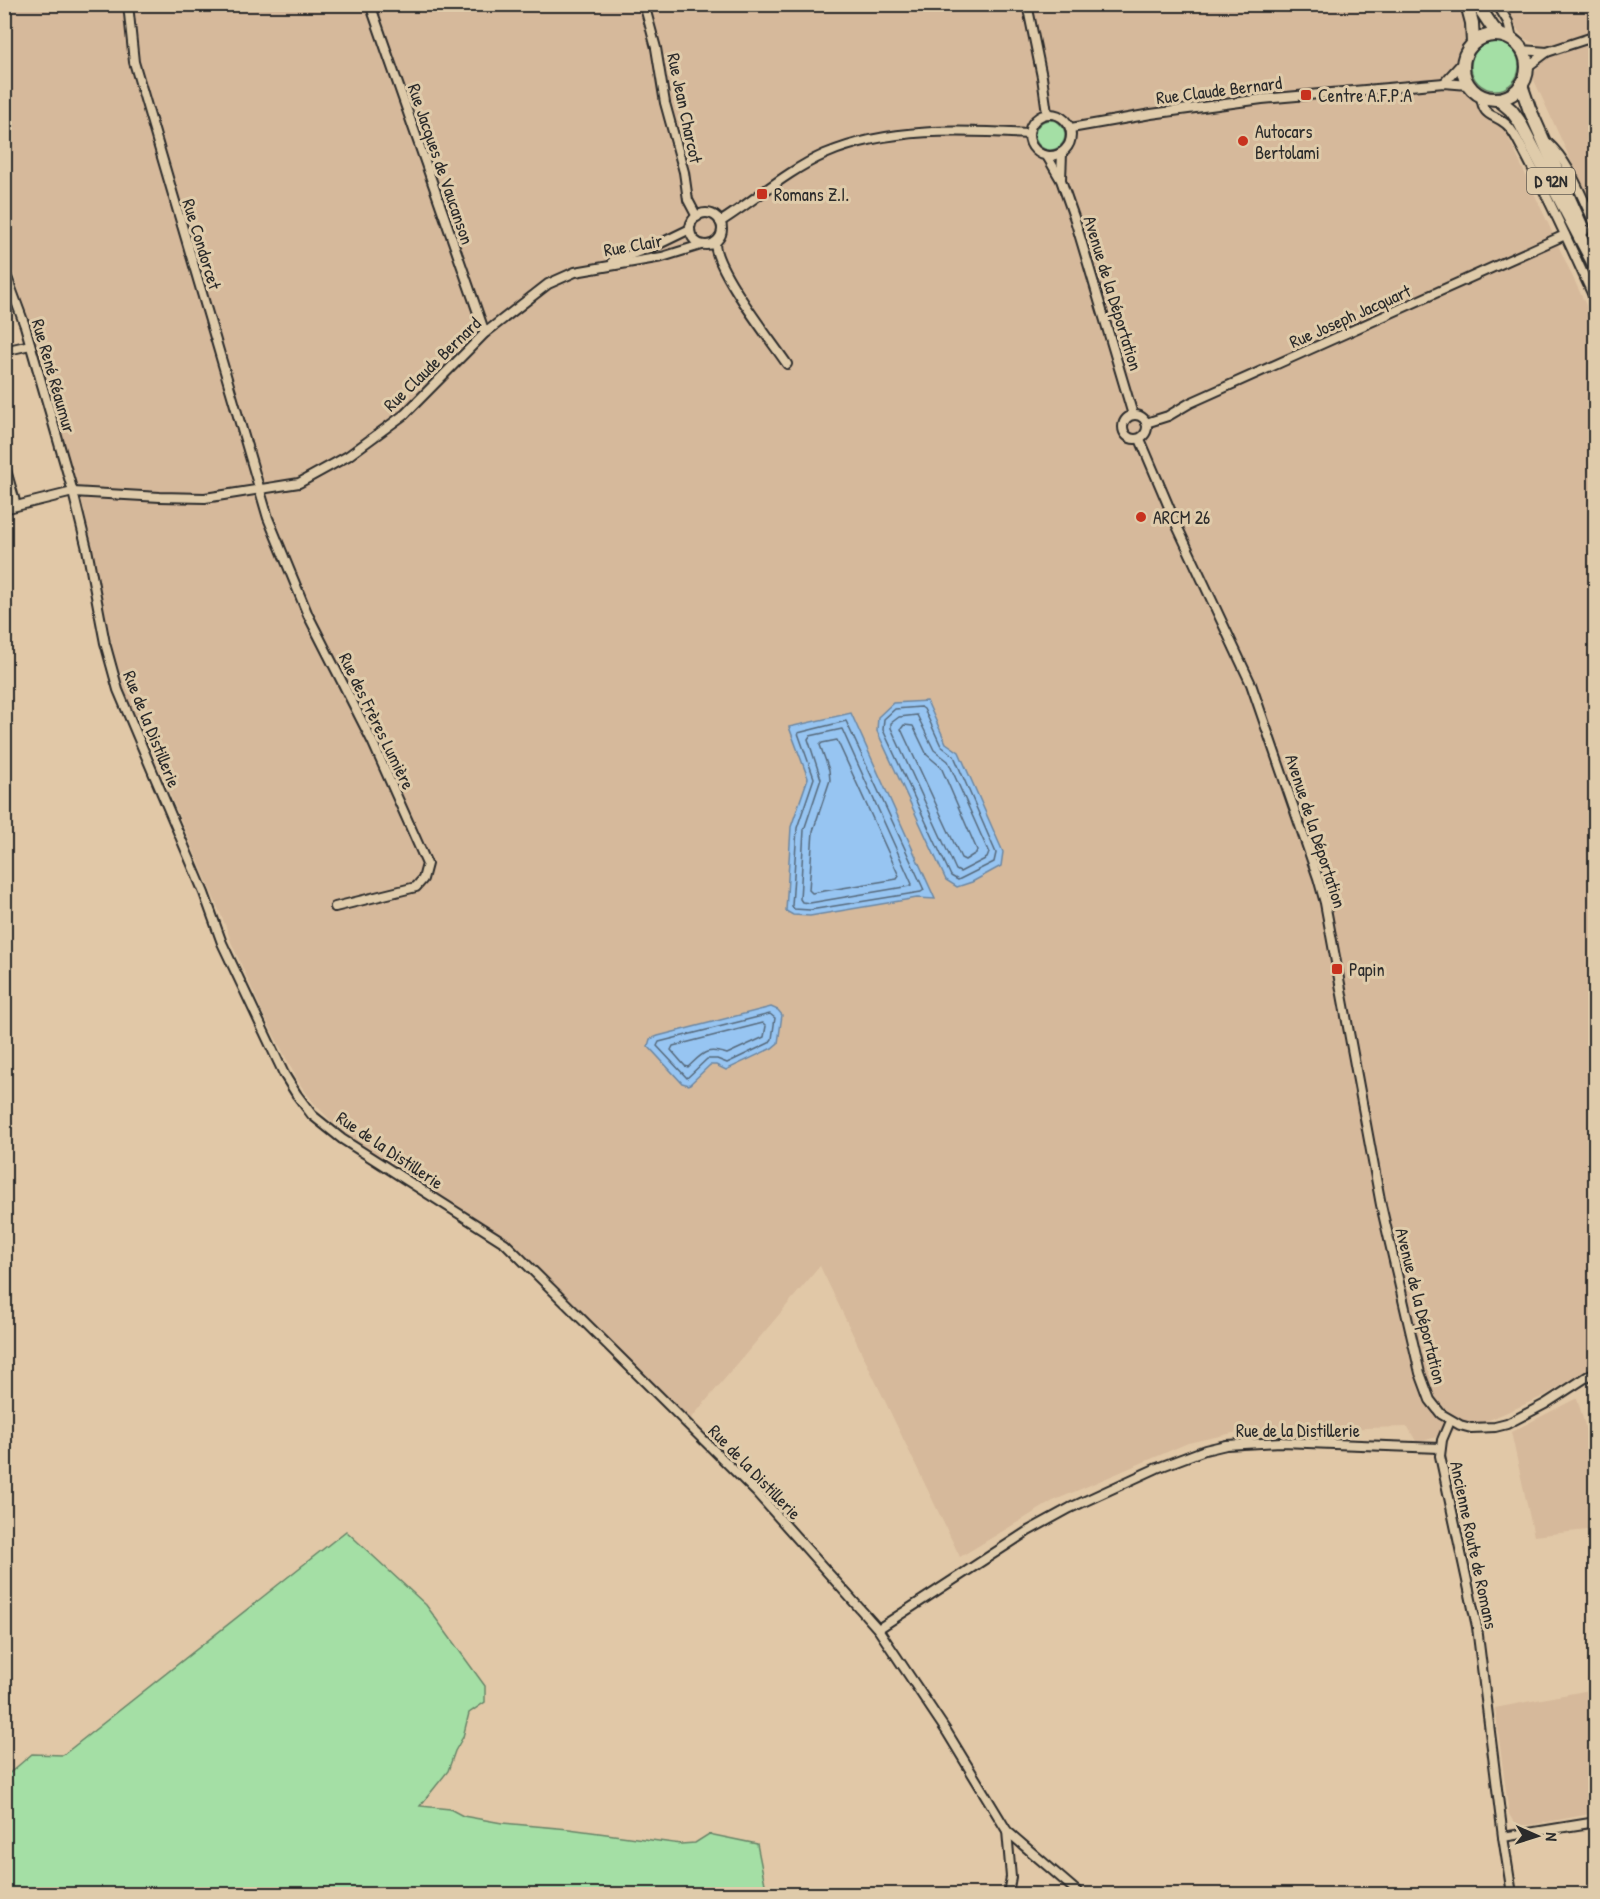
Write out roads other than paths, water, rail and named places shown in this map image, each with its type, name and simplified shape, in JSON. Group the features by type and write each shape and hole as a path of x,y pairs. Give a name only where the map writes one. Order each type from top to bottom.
{"main road":[{"path":"1467,4 1473,23 1473,43"},
{"path":"1478,4 1493,28 1506,37 1522,50 1527,68 1521,85 1507,97 1498,99 1480,96 1464,78 1465,55 1473,43 1486,36 1506,37"},
{"name":"D 92N","path":"1521,85 1522,92 1596,259"},
{"name":"D 92N","path":"1498,99 1511,111 1528,138 1596,268"}],"street":[{"name":"Rue Condorcet","path":"128,4 134,62 260,490"},
{"name":"Rue Jacques de Vaucanson","path":"370,4 485,333"},
{"name":"Rue Jean Charcot","path":"644,4 656,48 665,103 684,172 688,200 697,217"},
{"path":"1027,4 1047,113"},
{"path":"1497,4 1508,22 1506,37"},
{"path":"1527,68 1547,52 1596,36"},
{"path":"1522,50 1547,52"},
{"path":"1444,83 1463,62"},
{"name":"Rue Claude Bernard","path":"1071,128 1151,114 1262,99 1444,83 1468,85"},
{"path":"1480,96 1484,110 1489,116 1506,124 1512,131 1596,302"},
{"path":"1047,113 1061,116 1071,128 1070,144 1062,153 1047,156 1032,146 1029,134 1034,121 1047,113"},
{"path":"720,222 799,168 845,147 907,134 981,131 1029,134"},
{"path":"1528,138 1549,167 1572,177"},
{"path":"1542,138 1560,157 1596,226"},
{"path":"1061,180 1062,153"},
{"path":"1047,156 1061,180"},
{"name":"Avenue de la Déportation","path":"1061,180 1133,415"},
{"path":"707,213 717,217 720,222 721,236 715,243 702,245 696,241 690,229 697,217 707,213"},
{"name":"Rue Clair","path":"597,267 657,245 690,229"},
{"name":"Rue Joseph Jacquart","path":"1146,423 1168,416 1565,235"},
{"path":"715,243 717,254 729,279 787,364"},
{"name":"Rue Clair","path":"597,267 662,257 702,245"},
{"name":"Rue Claude Bernard","path":"4,509 73,492 204,498 299,483 348,456 405,414 485,333 548,284 575,272 597,267"},
{"name":"Rue René Réaumur","path":"4,269 30,345 73,492"},
{"path":"4,351 30,345"},
{"path":"1133,415 1146,423 1146,432 1140,439 1129,438 1124,432 1124,421 1133,415"},
{"name":"Avenue de la Déportation","path":"1140,439 1177,526 1251,684 1314,862 1325,903 1381,1205 1420,1373 1430,1400 1450,1421"},
{"path":"4,463 16,505"},
{"name":"Rue des Frères Lumière","path":"260,490 268,518 308,615 373,743 427,864 423,879 416,887 335,907"},
{"name":"Rue de la Distillerie","path":"73,492 87,549 105,643 118,690 204,893 222,943 284,1074 297,1095 312,1114 342,1139 505,1243 757,1493 878,1629 947,1732 1007,1831 1080,1894"},
{"path":"1450,1421 1471,1428 1507,1424 1567,1391 1596,1371"},
{"name":"Ancienne Route de Romans","path":"1450,1421 1440,1448 1440,1456 1477,1627 1512,1894"},
{"name":"Rue de la Distillerie","path":"878,1629 1029,1531 1070,1508 1157,1468 1205,1450 1226,1445 1281,1442 1440,1448"},
{"path":"1503,1837 1596,1822"},
{"path":"1007,1831 1011,1877 1008,1894"}],"water":[{"path":"927,701 946,743 959,752 1003,852 1001,866 972,882 957,887 946,880 877,731 878,717 893,703"},
{"path":"851,713 935,899 917,898 810,916 793,915 786,911 791,827 808,778 789,727"},
{"path":"771,1007 782,1015 778,1043 726,1070 710,1065 689,1085 682,1083 648,1046 650,1039 658,1036"}],"place":[{"name":"Centre A.F.P.A","path":"1306,95"},
{"name":"Autocars Bertolami","path":"1243,141"},
{"name":"Romans Z.I.","path":"762,194"},
{"name":"ARCM 26","path":"1141,517"},
{"name":"Papin","path":"1337,969"}]}
